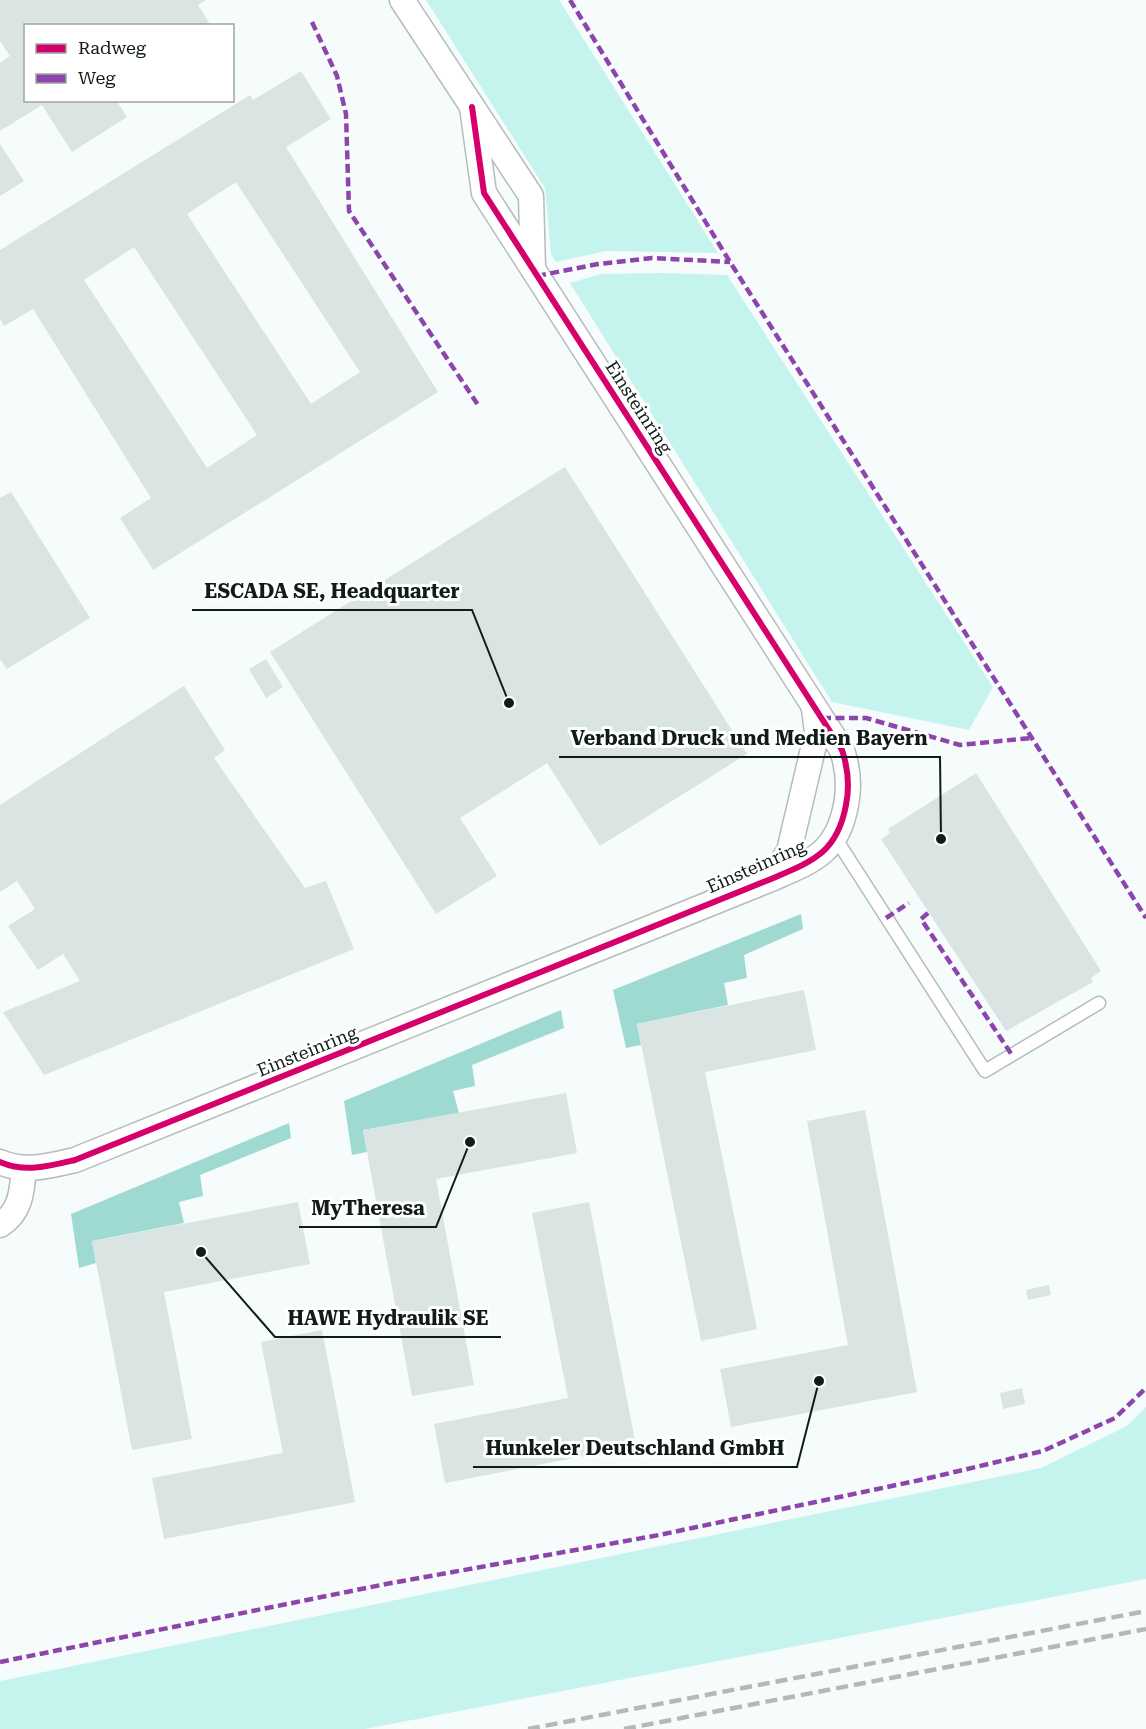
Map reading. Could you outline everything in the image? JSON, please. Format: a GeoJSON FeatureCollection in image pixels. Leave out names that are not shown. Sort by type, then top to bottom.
{"type":"FeatureCollection","features":[{"type":"Feature","properties":{"kind":"street","name":"Einsteinring"},"geometry":{"type":"LineString","coordinates":[[402,0],[531,196],[533,269]]}},
{"type":"Feature","properties":{"kind":"street","name":"Einsteinring"},"geometry":{"type":"LineString","coordinates":[[0,1162],[24,1168],[47,1167],[75,1160],[771,879],[801,866],[836,839],[843,823],[848,798],[849,770],[832,731],[814,708],[484,193],[472,107]]}},
{"type":"Feature","properties":{"kind":"street","name":"Einsteinring"},"geometry":{"type":"LineString","coordinates":[[771,879],[789,851],[817,732],[814,708]]}},
{"type":"Feature","properties":{"kind":"street"},"geometry":{"type":"LineString","coordinates":[[0,1225],[14,1212],[20,1202],[24,1168]]}},
{"type":"Feature","properties":{"kind":"lane"},"geometry":{"type":"LineString","coordinates":[[836,839],[985,1071],[1099,1003]]}},
{"type":"Feature","properties":{"kind":"shaded area"},"geometry":{"type":"Polygon","coordinates":[[[426,0],[559,0],[718,253],[606,251],[556,262],[551,254],[545,188],[426,0]]]}},
{"type":"Feature","properties":{"kind":"shaded area"},"geometry":{"type":"Polygon","coordinates":[[[601,274],[727,275],[993,687],[969,730],[832,702],[570,283],[601,274]]]}},
{"type":"Feature","properties":{"kind":"shaded area"},"geometry":{"type":"Polygon","coordinates":[[[801,914],[803,929],[744,955],[747,978],[724,983],[728,1005],[637,1024],[641,1045],[626,1048],[613,990],[801,914]]]}},
{"type":"Feature","properties":{"kind":"shaded area"},"geometry":{"type":"Polygon","coordinates":[[[561,1010],[564,1028],[472,1065],[475,1086],[453,1091],[459,1113],[363,1130],[367,1152],[352,1155],[344,1101],[561,1010]]]}},
{"type":"Feature","properties":{"kind":"shaded area"},"geometry":{"type":"Polygon","coordinates":[[[289,1123],[291,1138],[200,1175],[203,1196],[179,1202],[184,1223],[92,1241],[96,1263],[79,1268],[71,1214],[289,1123]]]}},
{"type":"Feature","properties":{"kind":"shaded area"},"geometry":{"type":"Polygon","coordinates":[[[1146,1407],[1146,1579],[365,1729],[0,1729],[0,1681],[1041,1468],[1127,1426],[1146,1407]]]}},
{"type":"Feature","properties":{"kind":"building"},"geometry":{"type":"Polygon","coordinates":[[[0,0],[206,0],[198,5],[210,24],[24,24],[24,102],[117,102],[127,117],[72,152],[42,105],[0,131],[0,63],[10,56],[0,41],[0,0]]]}},
{"type":"Feature","properties":{"kind":"building"},"geometry":{"type":"Polygon","coordinates":[[[301,71],[331,119],[286,147],[438,392],[153,570],[120,518],[151,498],[33,309],[4,326],[0,319],[0,250],[250,95],[253,100],[301,71]],[[236,182],[187,214],[311,404],[360,372],[236,182]],[[134,247],[84,280],[207,468],[257,435],[134,247]]]}},
{"type":"Feature","properties":{"kind":"building"},"geometry":{"type":"Polygon","coordinates":[[[0,144],[24,181],[0,196],[0,144]]]}},
{"type":"Feature","properties":{"kind":"building"},"geometry":{"type":"Polygon","coordinates":[[[565,467],[747,754],[600,846],[547,763],[460,818],[497,876],[436,914],[270,652],[565,467]]]}},
{"type":"Feature","properties":{"kind":"building"},"geometry":{"type":"Polygon","coordinates":[[[11,492],[90,618],[7,669],[0,659],[0,498],[11,492]]]}},
{"type":"Feature","properties":{"kind":"building"},"geometry":{"type":"Polygon","coordinates":[[[266,659],[283,687],[266,698],[249,669],[266,659]]]}},
{"type":"Feature","properties":{"kind":"building"},"geometry":{"type":"Polygon","coordinates":[[[184,686],[225,750],[214,758],[305,888],[326,881],[354,949],[44,1075],[3,1012],[80,981],[63,954],[38,970],[8,926],[35,909],[17,881],[0,892],[0,805],[184,686]]]}},
{"type":"Feature","properties":{"kind":"building"},"geometry":{"type":"Polygon","coordinates":[[[976,773],[1101,971],[1091,978],[1093,982],[1006,1031],[881,839],[890,833],[888,829],[976,773]]]}},
{"type":"Feature","properties":{"kind":"building"},"geometry":{"type":"Polygon","coordinates":[[[804,990],[816,1050],[705,1072],[757,1329],[701,1341],[637,1024],[804,990]]]}},
{"type":"Feature","properties":{"kind":"building"},"geometry":{"type":"Polygon","coordinates":[[[566,1093],[577,1153],[436,1179],[474,1385],[412,1396],[363,1130],[566,1093]]]}},
{"type":"Feature","properties":{"kind":"building"},"geometry":{"type":"Polygon","coordinates":[[[865,1110],[917,1392],[731,1427],[720,1369],[848,1345],[807,1121],[865,1110]]]}},
{"type":"Feature","properties":{"kind":"building"},"geometry":{"type":"Polygon","coordinates":[[[298,1202],[310,1264],[164,1292],[192,1439],[132,1450],[92,1241],[298,1202]]]}},
{"type":"Feature","properties":{"kind":"building"},"geometry":{"type":"Polygon","coordinates":[[[589,1202],[636,1446],[445,1483],[434,1424],[568,1398],[532,1213],[589,1202]]]}},
{"type":"Feature","properties":{"kind":"building"},"geometry":{"type":"Polygon","coordinates":[[[1049,1285],[1051,1295],[1028,1300],[1026,1290],[1049,1285]]]}},
{"type":"Feature","properties":{"kind":"building"},"geometry":{"type":"Polygon","coordinates":[[[322,1330],[355,1502],[164,1539],[152,1478],[283,1453],[261,1342],[322,1330]]]}},
{"type":"Feature","properties":{"kind":"building"},"geometry":{"type":"Polygon","coordinates":[[[1022,1388],[1025,1404],[1003,1409],[1000,1393],[1022,1388]]]}},
{"type":"Feature","properties":{"kind":"railway"},"geometry":{"type":"LineString","coordinates":[[528,1729],[1146,1611]]}},
{"type":"Feature","properties":{"kind":"railway"},"geometry":{"type":"LineString","coordinates":[[624,1729],[1146,1629]]}},
{"type":"Feature","properties":{"kind":"marked path"},"geometry":{"type":"LineString","coordinates":[[570,0],[730,262],[1146,918]]}},
{"type":"Feature","properties":{"kind":"marked path"},"geometry":{"type":"LineString","coordinates":[[312,22],[337,76],[346,114],[349,211],[478,405]]}},
{"type":"Feature","properties":{"kind":"marked path"},"geometry":{"type":"LineString","coordinates":[[537,276],[598,264],[652,258],[730,262]]}},
{"type":"Feature","properties":{"kind":"marked path"},"geometry":{"type":"LineString","coordinates":[[822,718],[866,718],[960,745],[1031,738]]}},
{"type":"Feature","properties":{"kind":"marked path"},"geometry":{"type":"LineString","coordinates":[[886,918],[909,903]]}},
{"type":"Feature","properties":{"kind":"marked path"},"geometry":{"type":"LineString","coordinates":[[928,913],[921,919],[1012,1055]]}},
{"type":"Feature","properties":{"kind":"marked path"},"geometry":{"type":"LineString","coordinates":[[0,1662],[386,1584],[659,1535],[925,1479],[1043,1451],[1115,1418],[1146,1388]]}},
{"type":"Feature","properties":{"kind":"cycle path"},"geometry":{"type":"LineString","coordinates":[[0,1162],[28,1168],[75,1160],[786,873],[821,853],[829,845],[842,821],[848,790],[847,770],[842,750],[484,193],[472,107]]}},
{"type":"Feature","properties":{"kind":"place","name":"ESCADA SE, Headquarter"},"geometry":{"type":"Point","coordinates":[509,703]}},
{"type":"Feature","properties":{"kind":"place","name":"Verband Druck und Medien Bayern"},"geometry":{"type":"Point","coordinates":[941,839]}},
{"type":"Feature","properties":{"kind":"place","name":"MyTheresa"},"geometry":{"type":"Point","coordinates":[470,1142]}},
{"type":"Feature","properties":{"kind":"place","name":"HAWE Hydraulik SE"},"geometry":{"type":"Point","coordinates":[201,1252]}},
{"type":"Feature","properties":{"kind":"place","name":"Hunkeler Deutschland GmbH"},"geometry":{"type":"Point","coordinates":[819,1381]}}]}
